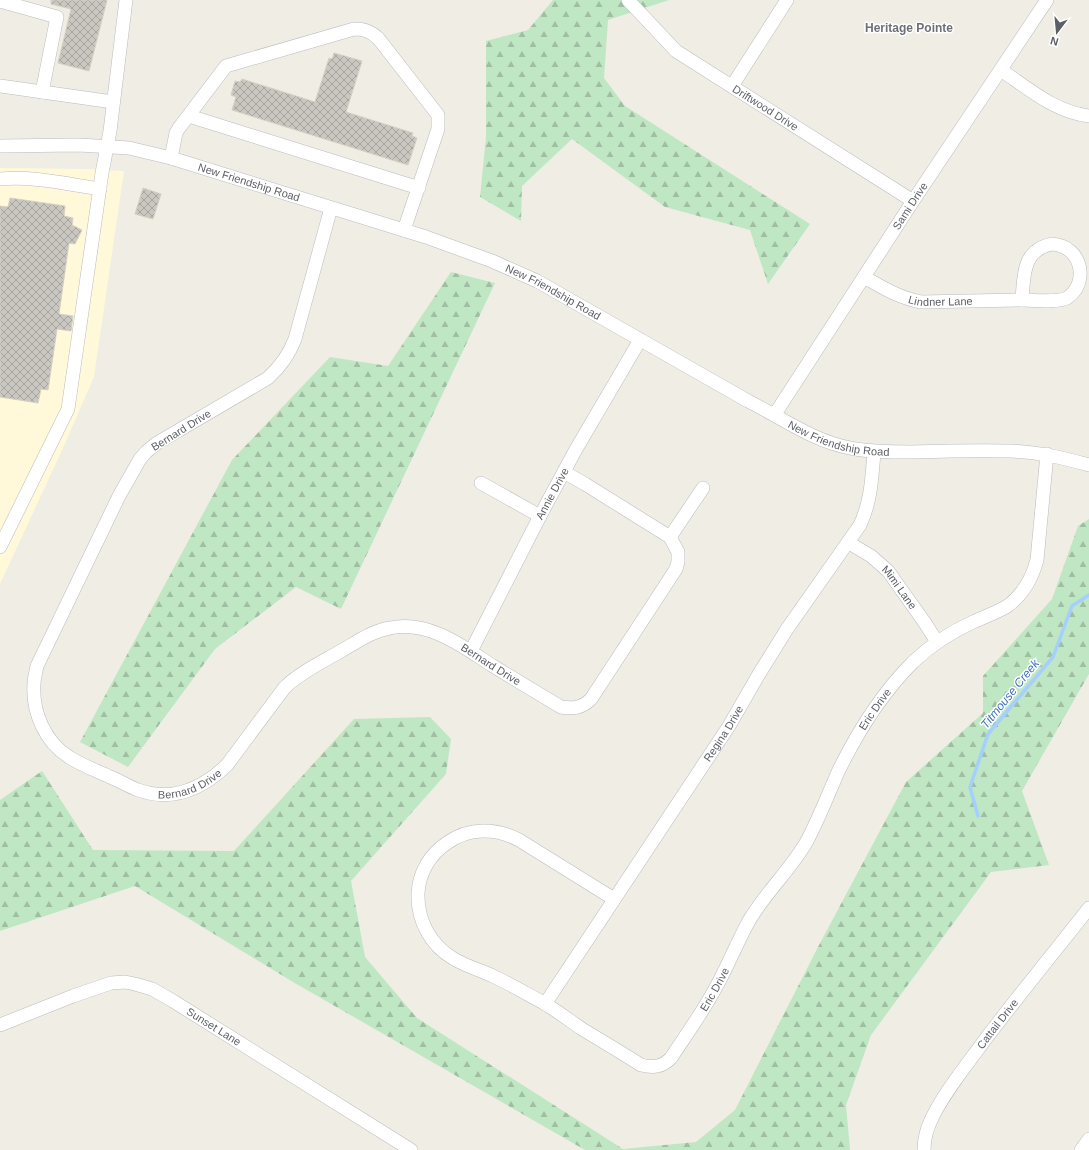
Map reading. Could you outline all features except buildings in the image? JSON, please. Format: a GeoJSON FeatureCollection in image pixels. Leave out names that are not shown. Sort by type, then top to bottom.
{"type":"FeatureCollection","features":[{"type":"Feature","properties":{"kind":"street"},"geometry":{"type":"LineString","coordinates":[[0,547],[68,409],[107,147],[126,0]]}},
{"type":"Feature","properties":{"kind":"street","name":"Driftwood Drive"},"geometry":{"type":"LineString","coordinates":[[628,0],[676,51],[913,201]]}},
{"type":"Feature","properties":{"kind":"street"},"geometry":{"type":"LineString","coordinates":[[732,86],[787,0]]}},
{"type":"Feature","properties":{"kind":"street","name":"Sami Drive"},"geometry":{"type":"LineString","coordinates":[[775,414],[913,201],[1047,0]]}},
{"type":"Feature","properties":{"kind":"street"},"geometry":{"type":"LineString","coordinates":[[0,1],[57,17],[42,92]]}},
{"type":"Feature","properties":{"kind":"street"},"geometry":{"type":"LineString","coordinates":[[171,158],[176,133],[226,66],[354,29],[362,29],[372,32],[438,115],[438,128],[404,230]]}},
{"type":"Feature","properties":{"kind":"street"},"geometry":{"type":"LineString","coordinates":[[1001,70],[1057,107],[1072,113],[1089,116]]}},
{"type":"Feature","properties":{"kind":"street"},"geometry":{"type":"LineString","coordinates":[[0,86],[113,102]]}},
{"type":"Feature","properties":{"kind":"street"},"geometry":{"type":"LineString","coordinates":[[189,116],[419,188]]}},
{"type":"Feature","properties":{"kind":"street","name":"New Friendship Road"},"geometry":{"type":"LineString","coordinates":[[0,146],[79,145],[129,148],[171,158],[464,250],[536,281],[748,401],[775,414],[799,430],[820,439],[849,448],[874,452],[1012,451],[1047,454],[1089,465]]}},
{"type":"Feature","properties":{"kind":"street"},"geometry":{"type":"LineString","coordinates":[[0,179],[13,178],[44,180],[100,189]]}},
{"type":"Feature","properties":{"kind":"street","name":"Bernard Drive"},"geometry":{"type":"LineString","coordinates":[[331,208],[291,348],[282,363],[268,378],[158,443],[146,452],[140,459],[119,496],[39,660],[34,683],[35,708],[48,736],[57,748],[69,757],[90,768],[138,790],[164,794],[182,792],[202,785],[227,765],[290,682],[371,634],[391,627],[406,626],[422,628],[440,634],[471,651],[561,707],[569,709],[580,707],[591,699],[676,570],[678,552],[670,537]]}},
{"type":"Feature","properties":{"kind":"street","name":"Lindner Lane"},"geometry":{"type":"LineString","coordinates":[[864,277],[894,294],[921,302],[1058,300],[1067,298],[1074,293],[1079,286],[1082,278],[1081,265],[1076,254],[1068,248],[1058,244],[1046,245],[1032,254],[1027,262],[1022,300]]}},
{"type":"Feature","properties":{"kind":"street","name":"Annie Drive"},"geometry":{"type":"LineString","coordinates":[[471,651],[575,451],[640,340]]}},
{"type":"Feature","properties":{"kind":"street","name":"Regina Drive"},"geometry":{"type":"LineString","coordinates":[[545,1004],[729,726],[759,674],[788,629],[849,543],[860,525],[868,504],[874,452]]}},
{"type":"Feature","properties":{"kind":"street","name":"Eric Drive"},"geometry":{"type":"LineString","coordinates":[[614,899],[519,840],[503,833],[489,831],[476,831],[463,834],[441,847],[426,865],[421,875],[418,889],[420,915],[425,929],[443,952],[454,959],[493,976],[545,1004],[642,1065],[658,1067],[666,1063],[671,1058],[706,1006],[751,918],[791,866],[806,842],[839,770],[865,724],[881,700],[901,675],[937,642],[958,630],[1006,607],[1023,591],[1028,584],[1037,560],[1047,454]]}},
{"type":"Feature","properties":{"kind":"street"},"geometry":{"type":"LineString","coordinates":[[564,472],[670,537],[703,488]]}},
{"type":"Feature","properties":{"kind":"street"},"geometry":{"type":"LineString","coordinates":[[481,483],[540,516]]}},
{"type":"Feature","properties":{"kind":"street","name":"Mimi Lane"},"geometry":{"type":"LineString","coordinates":[[849,543],[871,556],[888,571],[937,642]]}},
{"type":"Feature","properties":{"kind":"street","name":"Cattail Drive"},"geometry":{"type":"LineString","coordinates":[[924,1150],[926,1132],[929,1124],[948,1092],[1023,991],[1089,908]]}},
{"type":"Feature","properties":{"kind":"street","name":"Sunset Lane"},"geometry":{"type":"LineString","coordinates":[[0,1024],[103,985],[125,982],[143,986],[173,1001],[406,1150]]}},
{"type":"Feature","properties":{"kind":"street"},"geometry":{"type":"LineString","coordinates":[[1081,1150],[1089,1139]]}},
{"type":"Feature","properties":{"kind":"shaded area"},"geometry":{"type":"Polygon","coordinates":[[[0,168],[91,169],[124,171],[94,377],[64,446],[0,584],[0,168]]]}},
{"type":"Feature","properties":{"kind":"green space"},"geometry":{"type":"Polygon","coordinates":[[[553,0],[669,0],[608,20],[604,78],[625,106],[810,224],[768,284],[750,230],[665,207],[572,139],[522,186],[521,221],[480,197],[486,137],[486,41],[528,30],[553,0]]]}},
{"type":"Feature","properties":{"kind":"green space"},"geometry":{"type":"Polygon","coordinates":[[[451,272],[495,283],[341,609],[296,587],[215,649],[128,767],[80,742],[232,460],[330,357],[388,366],[451,272]]]}},
{"type":"Feature","properties":{"kind":"green space"},"geometry":{"type":"Polygon","coordinates":[[[1089,519],[1089,674],[1022,791],[1049,865],[991,872],[871,1035],[846,1105],[850,1150],[585,1150],[293,982],[135,886],[0,931],[0,800],[42,771],[93,850],[234,851],[354,719],[430,717],[451,739],[446,774],[351,881],[365,957],[417,1018],[623,1149],[696,1142],[735,1110],[818,947],[906,782],[983,713],[983,676],[1052,599],[1078,526],[1089,519]]]}},
{"type":"Feature","properties":{"kind":"waterway","name":"Titmouse Creek"},"geometry":{"type":"LineString","coordinates":[[978,816],[970,787],[988,734],[1053,657],[1072,606],[1089,595]]}},
{"type":"Feature","properties":{"kind":"district","name":"Heritage Pointe"},"geometry":{"type":"Point","coordinates":[909,28]}}]}
